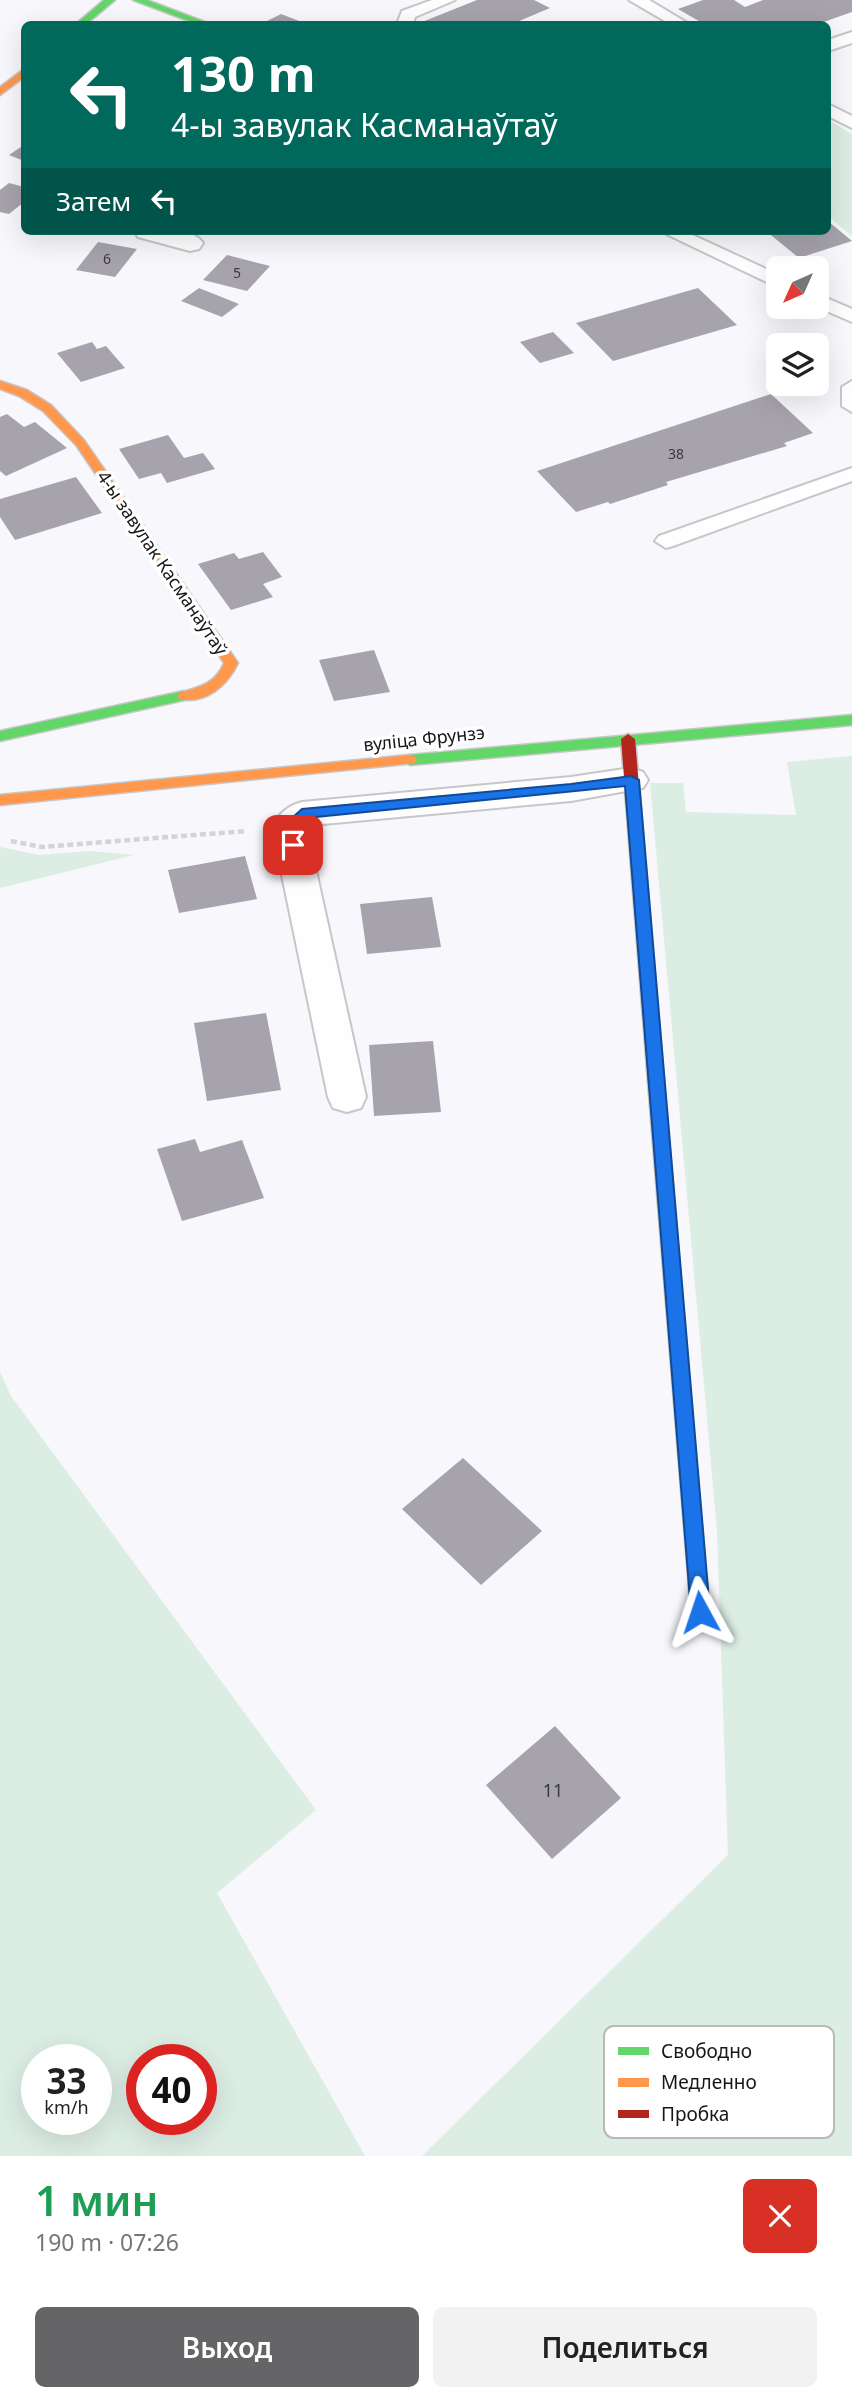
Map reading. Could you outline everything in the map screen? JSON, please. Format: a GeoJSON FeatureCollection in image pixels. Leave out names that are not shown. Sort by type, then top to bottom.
{"type":"FeatureCollection","features":[{"type":"Feature","properties":{"kind":"street"},"geometry":{"type":"LineString","coordinates":[[85,21],[110,0]]}},
{"type":"Feature","properties":{"kind":"street"},"geometry":{"type":"LineString","coordinates":[[138,0],[197,21]]}},
{"type":"Feature","properties":{"kind":"street"},"geometry":{"type":"LineString","coordinates":[[0,92],[21,74]]}},
{"type":"Feature","properties":{"kind":"street"},"geometry":{"type":"LineString","coordinates":[[161,235],[190,243]]}},
{"type":"Feature","properties":{"kind":"street","name":"4-ы завулак Касманаўтаў"},"geometry":{"type":"LineString","coordinates":[[0,385],[23,393],[47,408],[80,443],[231,663],[226,677],[211,690],[0,736]]}},
{"type":"Feature","properties":{"kind":"street","name":"вуліца Фрунзэ"},"geometry":{"type":"LineString","coordinates":[[0,800],[852,720]]}},
{"type":"Feature","properties":{"kind":"street"},"geometry":{"type":"LineString","coordinates":[[628,739],[700,1612]]}},
{"type":"Feature","properties":{"kind":"street"},"geometry":{"type":"LineString","coordinates":[[347,1097],[289,827],[302,814],[571,789],[631,780]]}},
{"type":"Feature","properties":{"kind":"lane"},"geometry":{"type":"LineString","coordinates":[[406,21],[408,14],[447,0]]}},
{"type":"Feature","properties":{"kind":"lane"},"geometry":{"type":"LineString","coordinates":[[637,0],[676,21]]}},
{"type":"Feature","properties":{"kind":"lane"},"geometry":{"type":"LineString","coordinates":[[831,45],[852,37]]}},
{"type":"Feature","properties":{"kind":"lane"},"geometry":{"type":"LineString","coordinates":[[678,235],[766,276]]}},
{"type":"Feature","properties":{"kind":"lane"},"geometry":{"type":"LineString","coordinates":[[830,306],[852,316]]}},
{"type":"Feature","properties":{"kind":"lane"},"geometry":{"type":"LineString","coordinates":[[852,387],[852,406]]}},
{"type":"Feature","properties":{"kind":"lane"},"geometry":{"type":"LineString","coordinates":[[666,541],[852,474]]}},
{"type":"Feature","properties":{"kind":"path"},"geometry":{"type":"LineString","coordinates":[[0,839],[42,847],[289,827]]}},
{"type":"Feature","properties":{"kind":"shaded area"},"geometry":{"type":"Polygon","coordinates":[[[831,122],[852,134],[852,236],[831,218],[831,122]]]}},
{"type":"Feature","properties":{"kind":"shaded area"},"geometry":{"type":"Polygon","coordinates":[[[852,756],[852,2156],[422,2156],[728,1855],[717,1530],[650,783],[683,783],[686,812],[796,815],[787,762],[852,756]]]}},
{"type":"Feature","properties":{"kind":"shaded area"},"geometry":{"type":"Polygon","coordinates":[[[0,847],[39,855],[90,851],[134,855],[0,888],[0,847]]]}},
{"type":"Feature","properties":{"kind":"shaded area"},"geometry":{"type":"Polygon","coordinates":[[[0,1372],[11,1396],[316,1810],[217,1893],[365,2156],[0,2156],[0,1372]]]}},
{"type":"Feature","properties":{"kind":"building"},"geometry":{"type":"Polygon","coordinates":[[[477,0],[534,0],[550,8],[519,21],[424,21],[477,0]]]}},
{"type":"Feature","properties":{"kind":"building"},"geometry":{"type":"Polygon","coordinates":[[[703,0],[734,0],[745,7],[763,0],[852,0],[852,12],[826,21],[699,21],[678,9],[703,0]]]}},
{"type":"Feature","properties":{"kind":"building"},"geometry":{"type":"Polygon","coordinates":[[[281,14],[299,21],[267,21],[281,14]]]}},
{"type":"Feature","properties":{"kind":"building"},"geometry":{"type":"Polygon","coordinates":[[[21,147],[21,160],[9,155],[21,147]]]}},
{"type":"Feature","properties":{"kind":"building"},"geometry":{"type":"Polygon","coordinates":[[[9,183],[21,186],[21,204],[9,214],[0,212],[0,190],[9,183]]]}},
{"type":"Feature","properties":{"kind":"building"},"geometry":{"type":"Polygon","coordinates":[[[831,224],[852,241],[805,256],[797,256],[771,235],[831,235],[831,224]]]}},
{"type":"Feature","properties":{"kind":"building"},"geometry":{"type":"Polygon","coordinates":[[[98,242],[137,249],[115,277],[76,270],[98,242]]]}},
{"type":"Feature","properties":{"kind":"building"},"geometry":{"type":"Polygon","coordinates":[[[227,255],[270,266],[247,291],[203,280],[227,255]]]}},
{"type":"Feature","properties":{"kind":"building"},"geometry":{"type":"Polygon","coordinates":[[[199,288],[239,304],[222,317],[181,301],[199,288]]]}},
{"type":"Feature","properties":{"kind":"building"},"geometry":{"type":"Polygon","coordinates":[[[698,288],[737,325],[613,361],[576,323],[698,288]]]}},
{"type":"Feature","properties":{"kind":"building"},"geometry":{"type":"Polygon","coordinates":[[[553,332],[574,353],[540,363],[520,342],[553,332]]]}},
{"type":"Feature","properties":{"kind":"building"},"geometry":{"type":"Polygon","coordinates":[[[92,342],[97,349],[106,346],[125,368],[81,382],[57,353],[92,342]]]}},
{"type":"Feature","properties":{"kind":"building"},"geometry":{"type":"Polygon","coordinates":[[[766,396],[773,396],[813,433],[784,443],[787,446],[666,482],[668,485],[610,504],[608,502],[576,512],[537,471],[766,396]]]}},
{"type":"Feature","properties":{"kind":"building"},"geometry":{"type":"Polygon","coordinates":[[[7,414],[24,427],[35,422],[67,448],[6,476],[0,471],[0,417],[7,414]]]}},
{"type":"Feature","properties":{"kind":"building"},"geometry":{"type":"Polygon","coordinates":[[[168,435],[184,458],[203,453],[215,469],[167,483],[161,473],[139,479],[119,449],[168,435]]]}},
{"type":"Feature","properties":{"kind":"building"},"geometry":{"type":"Polygon","coordinates":[[[76,477],[102,513],[15,540],[0,517],[0,499],[76,477]]]}},
{"type":"Feature","properties":{"kind":"building"},"geometry":{"type":"Polygon","coordinates":[[[263,552],[282,577],[263,584],[273,597],[231,610],[198,564],[234,553],[239,559],[263,552]]]}},
{"type":"Feature","properties":{"kind":"building"},"geometry":{"type":"Polygon","coordinates":[[[374,650],[390,692],[334,701],[319,660],[374,650]]]}},
{"type":"Feature","properties":{"kind":"building"},"geometry":{"type":"Polygon","coordinates":[[[245,856],[257,899],[179,913],[168,870],[245,856]]]}},
{"type":"Feature","properties":{"kind":"building"},"geometry":{"type":"Polygon","coordinates":[[[432,897],[441,947],[367,954],[360,904],[432,897]]]}},
{"type":"Feature","properties":{"kind":"building"},"geometry":{"type":"Polygon","coordinates":[[[266,1013],[281,1090],[207,1101],[194,1023],[266,1013]]]}},
{"type":"Feature","properties":{"kind":"building"},"geometry":{"type":"Polygon","coordinates":[[[433,1041],[441,1112],[374,1116],[369,1045],[433,1041]]]}},
{"type":"Feature","properties":{"kind":"building"},"geometry":{"type":"Polygon","coordinates":[[[195,1139],[200,1152],[242,1140],[264,1198],[182,1221],[157,1149],[195,1139]]]}},
{"type":"Feature","properties":{"kind":"building"},"geometry":{"type":"Polygon","coordinates":[[[463,1458],[542,1531],[481,1585],[402,1509],[463,1458]]]}},
{"type":"Feature","properties":{"kind":"building"},"geometry":{"type":"Polygon","coordinates":[[[555,1726],[621,1798],[552,1859],[486,1785],[555,1726]]]}},
{"type":"Feature","properties":{"kind":"traffic: fast"},"geometry":{"type":"LineString","coordinates":[[85,21],[110,0]]}},
{"type":"Feature","properties":{"kind":"traffic: fast"},"geometry":{"type":"LineString","coordinates":[[138,0],[197,21]]}},
{"type":"Feature","properties":{"kind":"traffic: fast"},"geometry":{"type":"LineString","coordinates":[[0,736],[184,696]]}},
{"type":"Feature","properties":{"kind":"traffic: fast"},"geometry":{"type":"LineString","coordinates":[[410,760],[852,720]]}},
{"type":"Feature","properties":{"kind":"traffic: slow"},"geometry":{"type":"LineString","coordinates":[[0,92],[21,74]]}},
{"type":"Feature","properties":{"kind":"traffic: slow"},"geometry":{"type":"LineString","coordinates":[[0,385],[23,393],[47,408],[80,443],[231,663],[219,683],[184,696]]}},
{"type":"Feature","properties":{"kind":"traffic: slow"},"geometry":{"type":"LineString","coordinates":[[0,800],[410,760]]}},
{"type":"Feature","properties":{"kind":"traffic: slow"},"geometry":{"type":"LineString","coordinates":[[656,1081],[700,1612]]}},
{"type":"Feature","properties":{"kind":"traffic: jam"},"geometry":{"type":"LineString","coordinates":[[628,739],[656,1081]]}},
{"type":"Feature","properties":{"kind":"route"},"geometry":{"type":"LineString","coordinates":[[293,845],[289,827],[302,814],[571,789],[631,780],[700,1612]]}}]}
